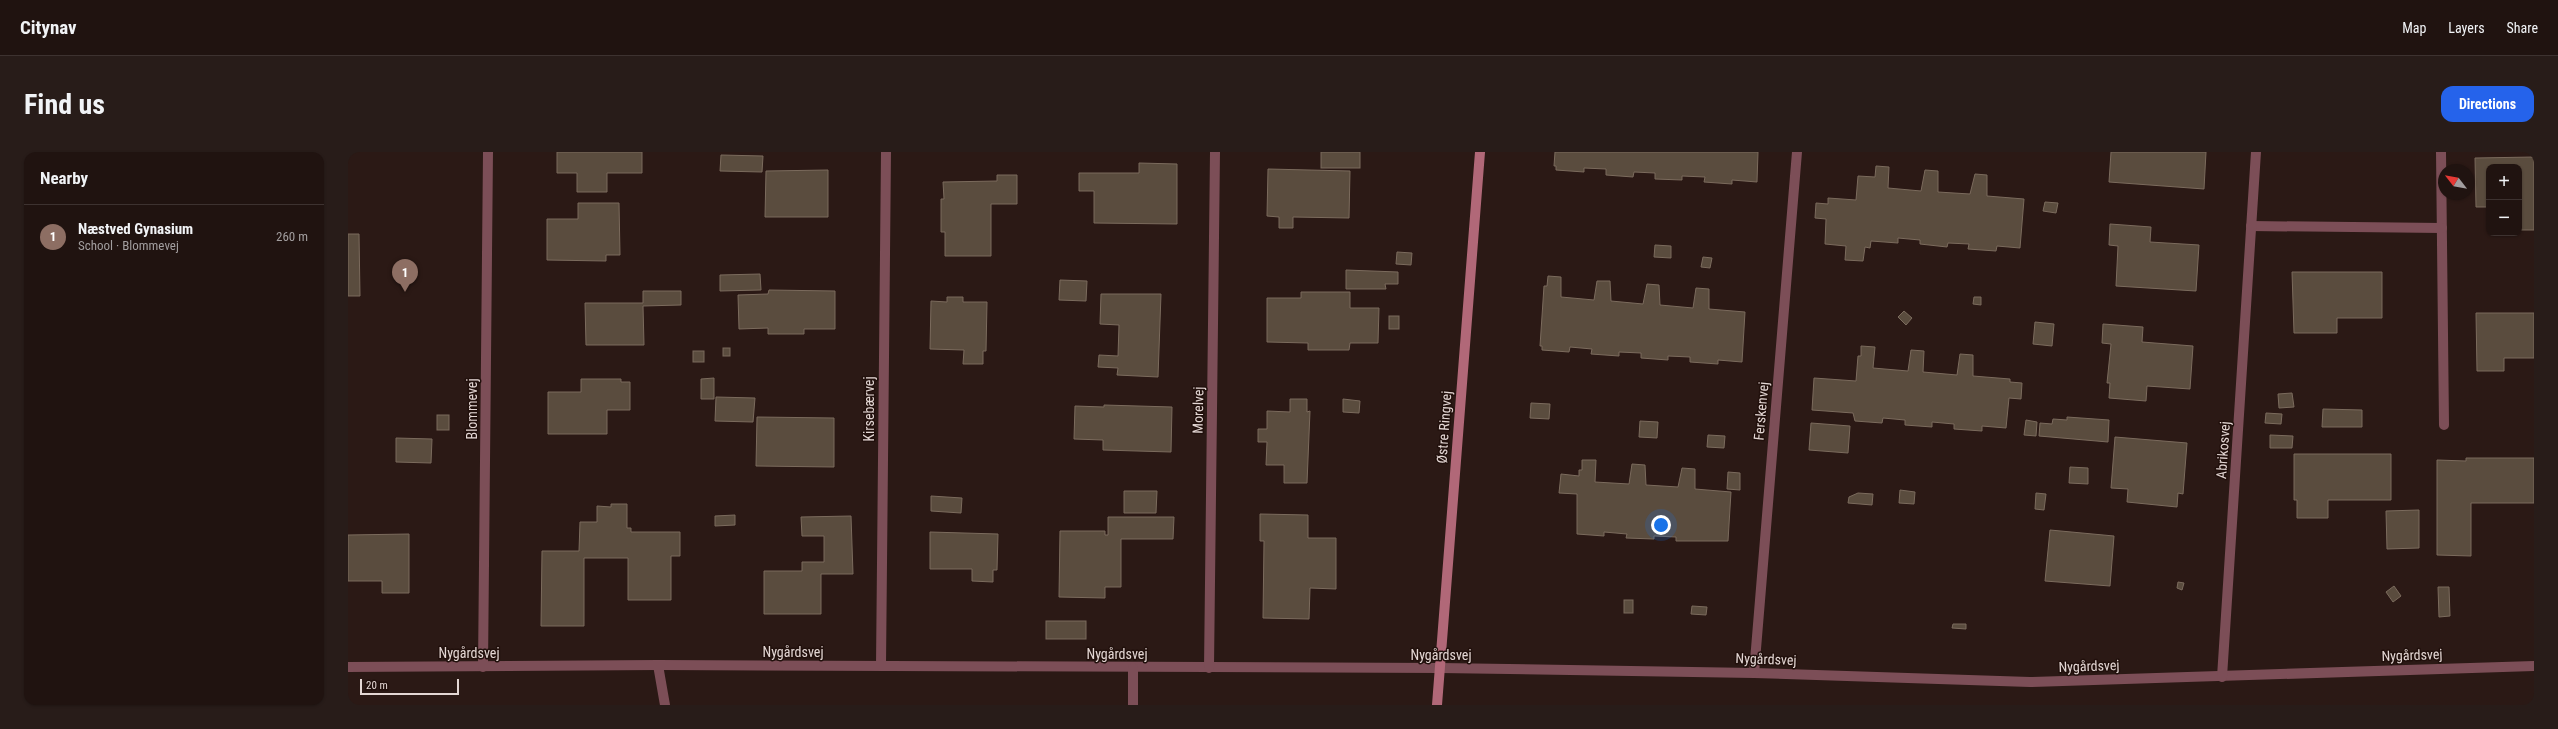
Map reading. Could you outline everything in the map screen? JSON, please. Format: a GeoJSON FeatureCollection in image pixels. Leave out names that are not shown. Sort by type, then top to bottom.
{"type":"FeatureCollection","features":[{"type":"Feature","properties":{"kind":"street","name":"Blommevej"},"geometry":{"type":"LineString","coordinates":[[484,667],[488,152]]}},
{"type":"Feature","properties":{"kind":"street","name":"Kirsebærvej"},"geometry":{"type":"LineString","coordinates":[[881,666],[886,152]]}},
{"type":"Feature","properties":{"kind":"street","name":"Morelvej"},"geometry":{"type":"LineString","coordinates":[[1208,668],[1215,152]]}},
{"type":"Feature","properties":{"kind":"street","name":"Østre Ringvej"},"geometry":{"type":"LineString","coordinates":[[1437,705],[1480,152]]}},
{"type":"Feature","properties":{"kind":"street","name":"Ferskenvej"},"geometry":{"type":"LineString","coordinates":[[1754,673],[1797,152]]}},
{"type":"Feature","properties":{"kind":"street","name":"Abrikosvej"},"geometry":{"type":"LineString","coordinates":[[2222,677],[2256,152]]}},
{"type":"Feature","properties":{"kind":"street"},"geometry":{"type":"LineString","coordinates":[[2441,152],[2444,426]]}},
{"type":"Feature","properties":{"kind":"street"},"geometry":{"type":"LineString","coordinates":[[2251,226],[2442,228]]}},
{"type":"Feature","properties":{"kind":"street","name":"Nygårdsvej"},"geometry":{"type":"LineString","coordinates":[[348,667],[658,665],[1440,668],[1754,673],[2030,682],[2534,666]]}},
{"type":"Feature","properties":{"kind":"street"},"geometry":{"type":"LineString","coordinates":[[658,665],[665,705]]}},
{"type":"Feature","properties":{"kind":"street"},"geometry":{"type":"LineString","coordinates":[[1133,668],[1133,705]]}},
{"type":"Feature","properties":{"kind":"building"},"geometry":{"type":"Polygon","coordinates":[[[557,152],[642,152],[642,173],[607,173],[607,192],[577,192],[577,173],[557,173],[557,152]]]}},
{"type":"Feature","properties":{"kind":"building"},"geometry":{"type":"Polygon","coordinates":[[[1321,152],[1360,152],[1360,168],[1321,168],[1321,152]]]}},
{"type":"Feature","properties":{"kind":"building"},"geometry":{"type":"Polygon","coordinates":[[[1555,152],[1758,152],[1757,182],[1732,180],[1732,184],[1704,182],[1705,177],[1682,176],[1682,180],[1655,179],[1655,173],[1634,172],[1633,177],[1606,175],[1606,169],[1584,168],[1584,172],[1556,170],[1556,166],[1554,166],[1555,152]]]}},
{"type":"Feature","properties":{"kind":"building"},"geometry":{"type":"Polygon","coordinates":[[[2111,152],[2206,152],[2204,189],[2109,182],[2111,152]]]}},
{"type":"Feature","properties":{"kind":"building"},"geometry":{"type":"Polygon","coordinates":[[[721,155],[763,156],[762,172],[720,171],[721,155]]]}},
{"type":"Feature","properties":{"kind":"building"},"geometry":{"type":"Polygon","coordinates":[[[2534,157],[2534,230],[2522,230],[2522,164],[2486,164],[2486,207],[2476,207],[2475,158],[2534,157]]]}},
{"type":"Feature","properties":{"kind":"building"},"geometry":{"type":"Polygon","coordinates":[[[1139,163],[1177,164],[1177,224],[1094,223],[1094,191],[1079,191],[1079,173],[1139,173],[1139,163]]]}},
{"type":"Feature","properties":{"kind":"building"},"geometry":{"type":"Polygon","coordinates":[[[1876,166],[1889,167],[1888,188],[1921,191],[1925,170],[1938,171],[1938,192],[1970,194],[1975,174],[1987,175],[1987,196],[2024,199],[2020,248],[1997,246],[1996,251],[1968,249],[1969,244],[1948,243],[1947,247],[1920,244],[1920,240],[1898,238],[1898,243],[1871,241],[1870,248],[1865,247],[1863,261],[1845,260],[1846,246],[1825,244],[1826,219],[1815,218],[1816,203],[1828,204],[1828,198],[1856,200],[1858,176],[1875,177],[1876,166]]]}},
{"type":"Feature","properties":{"kind":"building"},"geometry":{"type":"Polygon","coordinates":[[[1268,169],[1350,171],[1349,218],[1293,217],[1293,228],[1279,228],[1279,217],[1267,216],[1268,169]]]}},
{"type":"Feature","properties":{"kind":"building"},"geometry":{"type":"Polygon","coordinates":[[[828,170],[828,217],[765,217],[766,171],[828,170]]]}},
{"type":"Feature","properties":{"kind":"building"},"geometry":{"type":"Polygon","coordinates":[[[997,175],[1017,175],[1017,204],[991,204],[991,256],[945,256],[945,232],[941,232],[941,199],[944,199],[943,182],[997,181],[997,175]]]}},
{"type":"Feature","properties":{"kind":"building"},"geometry":{"type":"Polygon","coordinates":[[[2045,202],[2058,203],[2056,213],[2043,211],[2045,202]]]}},
{"type":"Feature","properties":{"kind":"building"},"geometry":{"type":"Polygon","coordinates":[[[578,203],[619,203],[620,255],[606,255],[606,261],[547,260],[547,219],[578,219],[578,203]]]}},
{"type":"Feature","properties":{"kind":"building"},"geometry":{"type":"Polygon","coordinates":[[[2110,224],[2151,227],[2150,242],[2199,245],[2196,291],[2116,286],[2118,246],[2109,245],[2110,224]]]}},
{"type":"Feature","properties":{"kind":"building"},"geometry":{"type":"Polygon","coordinates":[[[348,234],[359,234],[360,296],[348,296],[348,234]]]}},
{"type":"Feature","properties":{"kind":"building"},"geometry":{"type":"Polygon","coordinates":[[[1655,245],[1671,246],[1671,258],[1654,257],[1655,245]]]}},
{"type":"Feature","properties":{"kind":"building"},"geometry":{"type":"Polygon","coordinates":[[[1397,252],[1412,253],[1411,265],[1396,264],[1397,252]]]}},
{"type":"Feature","properties":{"kind":"building"},"geometry":{"type":"Polygon","coordinates":[[[1703,257],[1712,258],[1710,268],[1701,267],[1703,257]]]}},
{"type":"Feature","properties":{"kind":"building"},"geometry":{"type":"Polygon","coordinates":[[[1346,270],[1398,272],[1398,284],[1385,284],[1386,289],[1346,289],[1346,270]]]}},
{"type":"Feature","properties":{"kind":"building"},"geometry":{"type":"Polygon","coordinates":[[[2292,272],[2382,272],[2382,318],[2337,318],[2337,333],[2294,333],[2292,272]]]}},
{"type":"Feature","properties":{"kind":"building"},"geometry":{"type":"Polygon","coordinates":[[[760,274],[761,290],[720,291],[720,275],[760,274]]]}},
{"type":"Feature","properties":{"kind":"building"},"geometry":{"type":"Polygon","coordinates":[[[1548,276],[1561,277],[1561,297],[1594,300],[1597,281],[1610,281],[1611,301],[1643,304],[1647,284],[1659,285],[1660,305],[1693,308],[1696,288],[1709,289],[1709,309],[1745,312],[1742,362],[1718,360],[1718,364],[1690,362],[1690,357],[1668,356],[1668,360],[1641,358],[1641,353],[1619,352],[1619,356],[1591,354],[1592,349],[1570,347],[1569,352],[1542,350],[1542,346],[1540,346],[1544,286],[1547,286],[1548,276]]]}},
{"type":"Feature","properties":{"kind":"building"},"geometry":{"type":"Polygon","coordinates":[[[1060,280],[1087,281],[1086,301],[1059,300],[1060,280]]]}},
{"type":"Feature","properties":{"kind":"building"},"geometry":{"type":"Polygon","coordinates":[[[769,290],[835,291],[835,329],[804,329],[804,334],[768,334],[768,328],[739,329],[738,295],[768,294],[769,290]]]}},
{"type":"Feature","properties":{"kind":"building"},"geometry":{"type":"Polygon","coordinates":[[[643,291],[681,291],[681,305],[643,306],[644,345],[586,345],[585,303],[643,303],[643,291]]]}},
{"type":"Feature","properties":{"kind":"building"},"geometry":{"type":"Polygon","coordinates":[[[1301,292],[1350,292],[1350,308],[1379,308],[1378,343],[1350,343],[1349,350],[1308,350],[1308,343],[1267,342],[1267,298],[1301,298],[1301,292]]]}},
{"type":"Feature","properties":{"kind":"building"},"geometry":{"type":"Polygon","coordinates":[[[1101,294],[1161,294],[1158,377],[1117,375],[1118,368],[1098,367],[1099,355],[1118,356],[1119,325],[1100,324],[1101,294]]]}},
{"type":"Feature","properties":{"kind":"building"},"geometry":{"type":"Polygon","coordinates":[[[947,297],[963,297],[963,302],[987,302],[986,351],[983,351],[983,364],[963,364],[964,350],[930,349],[931,301],[947,302],[947,297]]]}},
{"type":"Feature","properties":{"kind":"building"},"geometry":{"type":"Polygon","coordinates":[[[1974,297],[1981,297],[1981,305],[1973,304],[1974,297]]]}},
{"type":"Feature","properties":{"kind":"building"},"geometry":{"type":"Polygon","coordinates":[[[1904,311],[1912,318],[1906,325],[1898,317],[1904,311]]]}},
{"type":"Feature","properties":{"kind":"building"},"geometry":{"type":"Polygon","coordinates":[[[2476,313],[2534,313],[2534,358],[2504,358],[2504,371],[2477,371],[2476,313]]]}},
{"type":"Feature","properties":{"kind":"building"},"geometry":{"type":"Polygon","coordinates":[[[1389,316],[1399,316],[1399,329],[1389,329],[1389,316]]]}},
{"type":"Feature","properties":{"kind":"building"},"geometry":{"type":"Polygon","coordinates":[[[2035,322],[2054,324],[2052,346],[2033,344],[2035,322]]]}},
{"type":"Feature","properties":{"kind":"building"},"geometry":{"type":"Polygon","coordinates":[[[2103,324],[2143,327],[2142,342],[2193,346],[2190,389],[2147,386],[2146,401],[2109,398],[2110,383],[2107,383],[2111,344],[2102,343],[2103,324]]]}},
{"type":"Feature","properties":{"kind":"building"},"geometry":{"type":"Polygon","coordinates":[[[1861,346],[1875,347],[1873,368],[1908,371],[1911,350],[1924,351],[1923,372],[1957,375],[1960,354],[1973,355],[1973,376],[2010,379],[2010,382],[2022,383],[2021,399],[2009,398],[2006,428],[1982,426],[1982,431],[1954,429],[1954,424],[1932,422],[1932,427],[1905,425],[1905,420],[1883,418],[1882,423],[1855,421],[1853,413],[1812,410],[1814,378],[1856,381],[1858,356],[1861,356],[1861,346]]]}},
{"type":"Feature","properties":{"kind":"building"},"geometry":{"type":"Polygon","coordinates":[[[723,348],[730,348],[730,356],[723,356],[723,348]]]}},
{"type":"Feature","properties":{"kind":"building"},"geometry":{"type":"Polygon","coordinates":[[[693,351],[704,351],[704,362],[693,362],[693,351]]]}},
{"type":"Feature","properties":{"kind":"building"},"geometry":{"type":"Polygon","coordinates":[[[714,378],[714,399],[701,399],[701,379],[714,378]]]}},
{"type":"Feature","properties":{"kind":"building"},"geometry":{"type":"Polygon","coordinates":[[[581,379],[621,379],[621,382],[630,382],[630,410],[607,410],[607,434],[548,434],[548,392],[581,392],[581,379]]]}},
{"type":"Feature","properties":{"kind":"building"},"geometry":{"type":"Polygon","coordinates":[[[2292,393],[2294,407],[2279,408],[2278,394],[2292,393]]]}},
{"type":"Feature","properties":{"kind":"building"},"geometry":{"type":"Polygon","coordinates":[[[716,397],[755,398],[753,422],[715,421],[716,397]]]}},
{"type":"Feature","properties":{"kind":"building"},"geometry":{"type":"Polygon","coordinates":[[[1290,399],[1307,399],[1307,412],[1310,411],[1307,483],[1284,483],[1284,465],[1266,465],[1267,442],[1258,442],[1258,429],[1267,429],[1267,411],[1290,412],[1290,399]]]}},
{"type":"Feature","properties":{"kind":"building"},"geometry":{"type":"Polygon","coordinates":[[[1343,399],[1360,401],[1359,413],[1343,412],[1343,399]]]}},
{"type":"Feature","properties":{"kind":"building"},"geometry":{"type":"Polygon","coordinates":[[[1531,403],[1550,404],[1549,419],[1530,418],[1531,403]]]}},
{"type":"Feature","properties":{"kind":"building"},"geometry":{"type":"Polygon","coordinates":[[[1104,405],[1172,407],[1171,452],[1103,450],[1103,440],[1074,439],[1075,406],[1104,407],[1104,405]]]}},
{"type":"Feature","properties":{"kind":"building"},"geometry":{"type":"Polygon","coordinates":[[[2323,409],[2362,410],[2362,427],[2322,427],[2323,409]]]}},
{"type":"Feature","properties":{"kind":"building"},"geometry":{"type":"Polygon","coordinates":[[[2266,413],[2282,414],[2281,424],[2265,423],[2266,413]]]}},
{"type":"Feature","properties":{"kind":"building"},"geometry":{"type":"Polygon","coordinates":[[[437,415],[449,415],[449,430],[437,430],[437,415]]]}},
{"type":"Feature","properties":{"kind":"building"},"geometry":{"type":"Polygon","coordinates":[[[757,417],[834,418],[834,467],[756,466],[757,417]]]}},
{"type":"Feature","properties":{"kind":"building"},"geometry":{"type":"Polygon","coordinates":[[[2067,417],[2109,420],[2108,442],[2039,436],[2040,423],[2052,424],[2053,419],[2067,420],[2067,417]]]}},
{"type":"Feature","properties":{"kind":"building"},"geometry":{"type":"Polygon","coordinates":[[[2026,420],[2037,422],[2036,436],[2024,435],[2026,420]]]}},
{"type":"Feature","properties":{"kind":"building"},"geometry":{"type":"Polygon","coordinates":[[[1640,421],[1658,422],[1657,438],[1639,437],[1640,421]]]}},
{"type":"Feature","properties":{"kind":"building"},"geometry":{"type":"Polygon","coordinates":[[[1811,423],[1850,426],[1848,453],[1809,450],[1811,423]]]}},
{"type":"Feature","properties":{"kind":"building"},"geometry":{"type":"Polygon","coordinates":[[[1708,435],[1725,436],[1724,448],[1707,447],[1708,435]]]}},
{"type":"Feature","properties":{"kind":"building"},"geometry":{"type":"Polygon","coordinates":[[[2270,435],[2293,436],[2292,448],[2270,448],[2270,435]]]}},
{"type":"Feature","properties":{"kind":"building"},"geometry":{"type":"Polygon","coordinates":[[[2115,437],[2187,443],[2183,494],[2178,493],[2177,507],[2127,502],[2128,489],[2111,488],[2115,437]]]}},
{"type":"Feature","properties":{"kind":"building"},"geometry":{"type":"Polygon","coordinates":[[[396,438],[432,439],[431,463],[396,462],[396,438]]]}},
{"type":"Feature","properties":{"kind":"building"},"geometry":{"type":"Polygon","coordinates":[[[2294,454],[2391,454],[2391,500],[2328,500],[2328,518],[2297,518],[2297,500],[2294,500],[2294,454]]]}},
{"type":"Feature","properties":{"kind":"building"},"geometry":{"type":"Polygon","coordinates":[[[2466,458],[2534,458],[2534,503],[2471,503],[2471,556],[2437,555],[2437,460],[2466,461],[2466,458]]]}},
{"type":"Feature","properties":{"kind":"building"},"geometry":{"type":"Polygon","coordinates":[[[1582,460],[1596,460],[1595,482],[1629,484],[1632,464],[1645,465],[1646,485],[1678,487],[1682,468],[1695,469],[1695,489],[1731,492],[1728,541],[1676,541],[1676,537],[1654,536],[1654,539],[1626,538],[1627,534],[1604,532],[1604,536],[1577,534],[1577,494],[1559,493],[1561,474],[1579,476],[1579,470],[1582,470],[1582,460]]]}},
{"type":"Feature","properties":{"kind":"building"},"geometry":{"type":"Polygon","coordinates":[[[2070,467],[2088,468],[2088,484],[2069,483],[2070,467]]]}},
{"type":"Feature","properties":{"kind":"building"},"geometry":{"type":"Polygon","coordinates":[[[1728,472],[1740,473],[1740,490],[1727,489],[1728,472]]]}},
{"type":"Feature","properties":{"kind":"building"},"geometry":{"type":"Polygon","coordinates":[[[1900,490],[1915,492],[1914,504],[1899,503],[1900,490]]]}},
{"type":"Feature","properties":{"kind":"building"},"geometry":{"type":"Polygon","coordinates":[[[1124,491],[1157,491],[1156,513],[1124,513],[1124,491]]]}},
{"type":"Feature","properties":{"kind":"building"},"geometry":{"type":"Polygon","coordinates":[[[1858,493],[1873,494],[1872,505],[1848,503],[1849,497],[1858,493]]]}},
{"type":"Feature","properties":{"kind":"building"},"geometry":{"type":"Polygon","coordinates":[[[2036,493],[2046,494],[2044,510],[2035,509],[2036,493]]]}},
{"type":"Feature","properties":{"kind":"building"},"geometry":{"type":"Polygon","coordinates":[[[931,496],[962,498],[961,513],[931,511],[931,496]]]}},
{"type":"Feature","properties":{"kind":"building"},"geometry":{"type":"Polygon","coordinates":[[[611,504],[627,504],[627,528],[631,528],[631,532],[680,532],[680,556],[671,556],[671,600],[628,600],[628,558],[584,558],[584,626],[541,626],[542,551],[579,551],[580,522],[597,522],[597,506],[611,507],[611,504]]]}},
{"type":"Feature","properties":{"kind":"building"},"geometry":{"type":"Polygon","coordinates":[[[2419,510],[2419,548],[2387,549],[2386,511],[2419,510]]]}},
{"type":"Feature","properties":{"kind":"building"},"geometry":{"type":"Polygon","coordinates":[[[1260,514],[1308,515],[1308,538],[1336,538],[1336,589],[1310,588],[1309,619],[1263,618],[1264,541],[1260,541],[1260,514]]]}},
{"type":"Feature","properties":{"kind":"building"},"geometry":{"type":"Polygon","coordinates":[[[735,515],[735,525],[715,526],[715,516],[735,515]]]}},
{"type":"Feature","properties":{"kind":"building"},"geometry":{"type":"Polygon","coordinates":[[[851,516],[853,574],[821,574],[821,614],[764,614],[764,571],[802,571],[802,562],[824,562],[824,536],[802,536],[801,517],[851,516]]]}},
{"type":"Feature","properties":{"kind":"building"},"geometry":{"type":"Polygon","coordinates":[[[1108,517],[1174,517],[1173,539],[1121,539],[1121,587],[1105,587],[1105,598],[1059,597],[1060,531],[1105,531],[1105,535],[1108,535],[1108,517]]]}},
{"type":"Feature","properties":{"kind":"building"},"geometry":{"type":"Polygon","coordinates":[[[2050,530],[2114,536],[2110,586],[2045,581],[2050,530]]]}},
{"type":"Feature","properties":{"kind":"building"},"geometry":{"type":"Polygon","coordinates":[[[930,532],[998,534],[997,570],[993,570],[993,582],[972,581],[972,569],[930,569],[930,532]]]}},
{"type":"Feature","properties":{"kind":"building"},"geometry":{"type":"Polygon","coordinates":[[[409,534],[409,593],[382,593],[382,581],[348,581],[348,535],[409,534]]]}},
{"type":"Feature","properties":{"kind":"building"},"geometry":{"type":"Polygon","coordinates":[[[2178,582],[2184,583],[2182,590],[2177,588],[2178,582]]]}},
{"type":"Feature","properties":{"kind":"building"},"geometry":{"type":"Polygon","coordinates":[[[2394,586],[2401,596],[2393,602],[2386,592],[2394,586]]]}},
{"type":"Feature","properties":{"kind":"building"},"geometry":{"type":"Polygon","coordinates":[[[2438,587],[2449,587],[2450,616],[2439,617],[2438,587]]]}},
{"type":"Feature","properties":{"kind":"building"},"geometry":{"type":"Polygon","coordinates":[[[1624,600],[1633,600],[1633,613],[1624,613],[1624,600]]]}},
{"type":"Feature","properties":{"kind":"building"},"geometry":{"type":"Polygon","coordinates":[[[1692,606],[1707,607],[1706,615],[1691,614],[1692,606]]]}},
{"type":"Feature","properties":{"kind":"building"},"geometry":{"type":"Polygon","coordinates":[[[1046,621],[1086,621],[1086,639],[1046,639],[1046,621]]]}},
{"type":"Feature","properties":{"kind":"building"},"geometry":{"type":"Polygon","coordinates":[[[1953,624],[1966,624],[1966,629],[1952,628],[1953,624]]]}},
{"type":"Feature","properties":{"kind":"place","name":"Næstved Gynasium"},"geometry":{"type":"Point","coordinates":[405,292]}}]}
